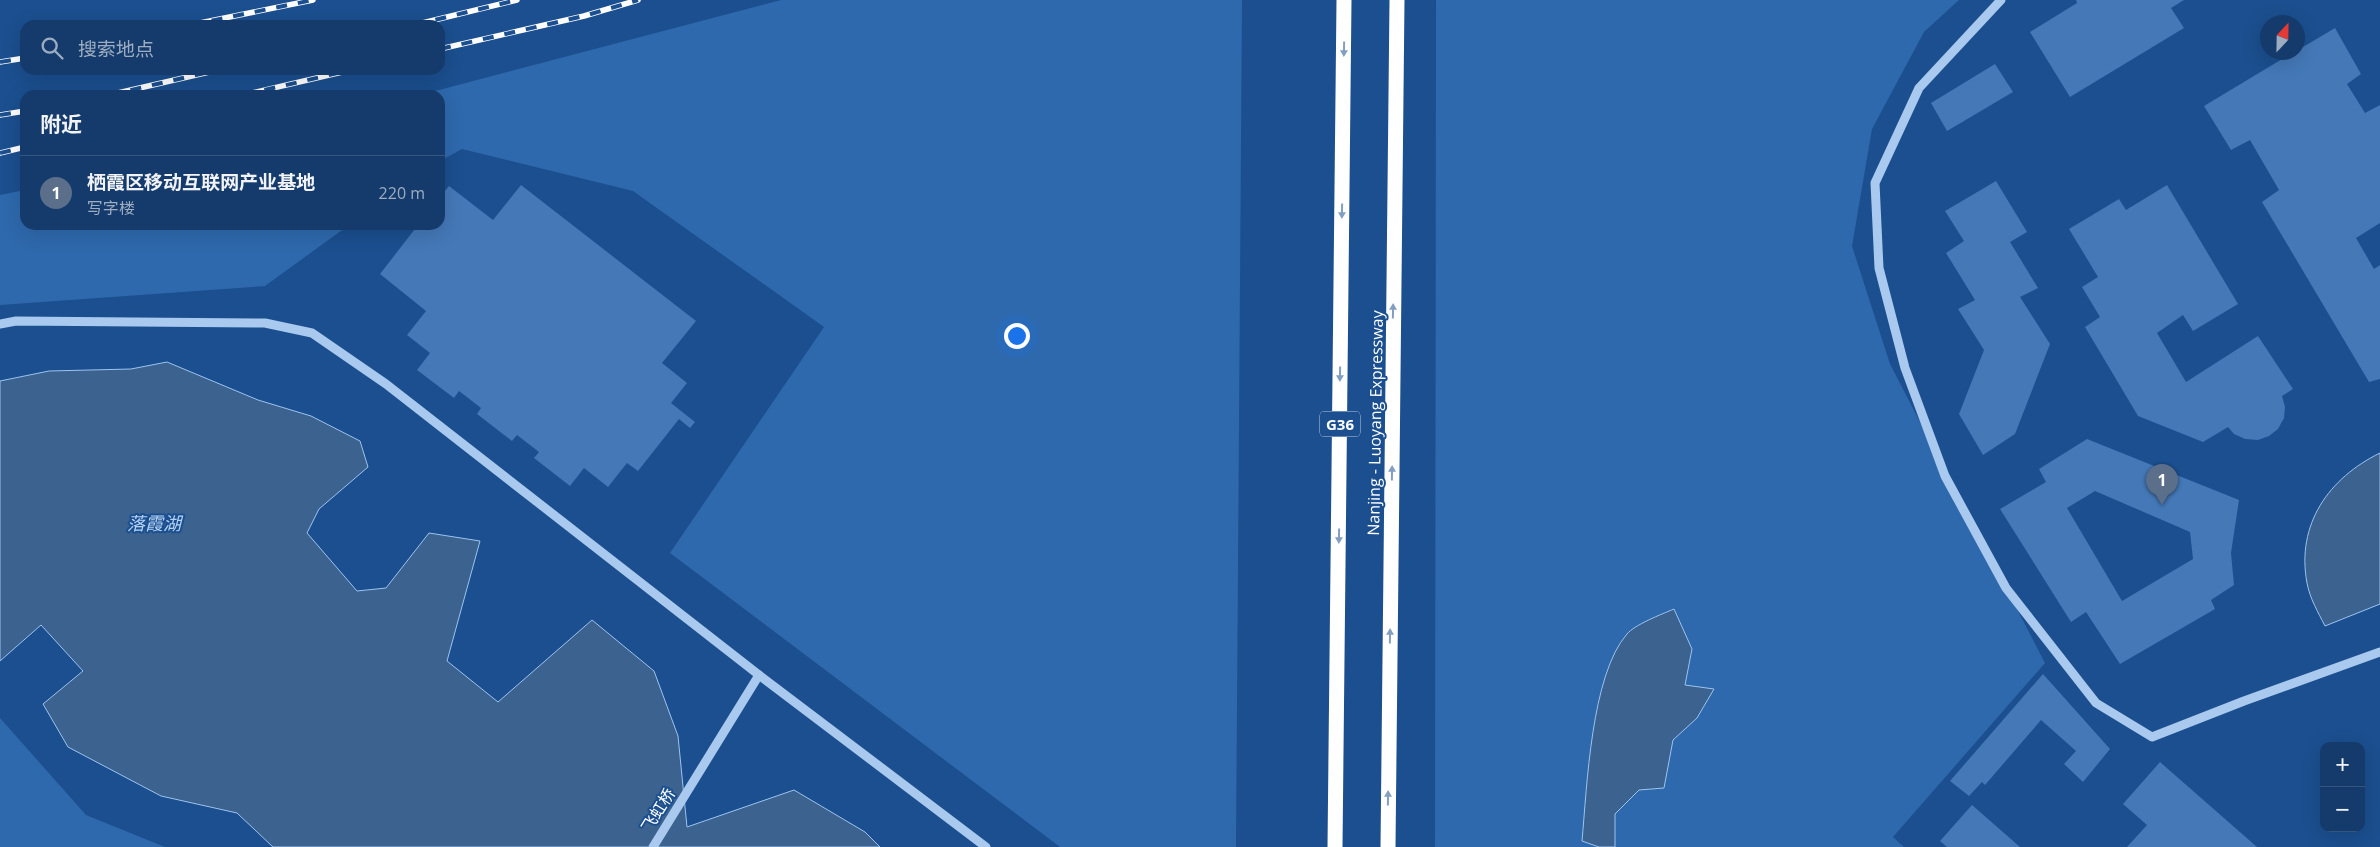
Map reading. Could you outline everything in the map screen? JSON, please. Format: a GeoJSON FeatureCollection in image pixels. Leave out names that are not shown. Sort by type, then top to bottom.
{"type":"FeatureCollection","features":[{"type":"Feature","properties":{"kind":"highway","name":"G36"},"geometry":{"type":"LineString","coordinates":[[1336,847],[1344,0]]}},
{"type":"Feature","properties":{"kind":"highway","name":"Nanjing - Luoyang Expressway"},"geometry":{"type":"LineString","coordinates":[[1388,847],[1397,0]]}},
{"type":"Feature","properties":{"kind":"lane"},"geometry":{"type":"LineString","coordinates":[[2001,0],[1919,88],[1875,182],[1879,268],[1905,368],[1945,476],[2006,588],[2096,703],[2152,737],[2244,701],[2380,652]]}},
{"type":"Feature","properties":{"kind":"lane"},"geometry":{"type":"LineString","coordinates":[[0,324],[16,321],[264,323],[312,333],[386,384],[759,675],[986,847]]}},
{"type":"Feature","properties":{"kind":"lane","name":"飞虹桥"},"geometry":{"type":"LineString","coordinates":[[653,847],[759,675]]}},
{"type":"Feature","properties":{"kind":"shaded area"},"geometry":{"type":"Polygon","coordinates":[[[781,0],[1242,0],[1236,847],[1060,847],[670,553],[824,327],[633,191],[462,149],[445,158],[445,90],[439,90],[781,0]]]}},
{"type":"Feature","properties":{"kind":"shaded area"},"geometry":{"type":"Polygon","coordinates":[[[1436,0],[1959,0],[1924,32],[1872,129],[1852,246],[1890,364],[2045,663],[1893,837],[1904,847],[1435,847],[1436,0]]]}},
{"type":"Feature","properties":{"kind":"shaded area"},"geometry":{"type":"Polygon","coordinates":[[[20,191],[20,230],[342,230],[265,286],[0,305],[0,195],[20,191]]]}},
{"type":"Feature","properties":{"kind":"shaded area"},"geometry":{"type":"Polygon","coordinates":[[[0,718],[86,815],[165,847],[0,847],[0,718]]]}},
{"type":"Feature","properties":{"kind":"water","name":"落霞湖"},"geometry":{"type":"Polygon","coordinates":[[[167,362],[258,400],[311,416],[360,441],[368,467],[319,509],[307,533],[357,591],[386,588],[429,533],[480,541],[447,661],[498,702],[592,620],[654,671],[678,736],[687,827],[794,790],[865,832],[880,847],[273,847],[237,813],[161,796],[68,747],[43,704],[83,671],[41,625],[0,661],[0,381],[49,371],[131,369],[167,362]]]}},
{"type":"Feature","properties":{"kind":"water"},"geometry":{"type":"Polygon","coordinates":[[[2380,453],[2380,604],[2325,626],[2312,600],[2307,583],[2305,561],[2307,541],[2312,523],[2320,505],[2332,490],[2362,463],[2380,453]]]}},
{"type":"Feature","properties":{"kind":"water"},"geometry":{"type":"Polygon","coordinates":[[[1674,609],[1692,649],[1685,685],[1714,689],[1697,718],[1673,740],[1664,788],[1639,790],[1615,814],[1615,847],[1599,847],[1582,841],[1593,733],[1605,676],[1615,652],[1627,634],[1642,623],[1674,609]]]}},
{"type":"Feature","properties":{"kind":"building"},"geometry":{"type":"Polygon","coordinates":[[[2076,0],[2184,0],[2171,8],[2184,28],[2070,97],[2030,32],[2077,3],[2076,0]]]}},
{"type":"Feature","properties":{"kind":"building"},"geometry":{"type":"Polygon","coordinates":[[[2335,28],[2361,74],[2347,84],[2365,113],[2380,105],[2380,223],[2356,238],[2374,269],[2380,265],[2380,379],[2369,382],[2262,202],[2279,190],[2250,140],[2231,150],[2204,106],[2281,60],[2305,60],[2305,46],[2335,28]]]}},
{"type":"Feature","properties":{"kind":"building"},"geometry":{"type":"Polygon","coordinates":[[[1995,64],[2013,92],[1947,131],[1931,103],[1995,64]]]}},
{"type":"Feature","properties":{"kind":"building"},"geometry":{"type":"Polygon","coordinates":[[[1996,181],[2027,232],[2010,242],[2038,288],[2020,297],[2050,344],[2015,434],[1983,455],[1959,414],[1984,350],[1958,309],[1975,300],[1946,253],[1964,241],[1945,211],[1996,181]]]}},
{"type":"Feature","properties":{"kind":"building"},"geometry":{"type":"Polygon","coordinates":[[[521,185],[696,321],[662,363],[687,383],[671,403],[695,422],[690,428],[679,419],[638,471],[627,463],[608,487],[584,468],[570,486],[534,458],[539,452],[517,435],[512,441],[477,414],[481,408],[459,391],[454,398],[417,370],[430,353],[407,335],[426,311],[380,274],[414,230],[445,230],[445,191],[449,186],[493,220],[521,185]]]}},
{"type":"Feature","properties":{"kind":"building"},"geometry":{"type":"Polygon","coordinates":[[[2167,185],[2238,304],[2193,331],[2183,315],[2157,333],[2186,382],[2258,336],[2293,389],[2282,396],[2285,407],[2284,418],[2278,429],[2269,436],[2258,440],[2245,439],[2234,434],[2228,427],[2203,442],[2138,416],[2085,327],[2100,317],[2082,287],[2098,277],[2069,229],[2119,199],[2126,210],[2167,185]]]}},
{"type":"Feature","properties":{"kind":"building"},"geometry":{"type":"Polygon","coordinates":[[[2087,439],[2239,500],[2231,553],[2234,585],[2211,600],[2215,609],[2120,664],[2086,612],[2071,622],[2000,509],[2046,482],[2039,469],[2087,439]],[[2095,491],[2067,508],[2122,601],[2193,559],[2190,532],[2095,491]]]}},
{"type":"Feature","properties":{"kind":"building"},"geometry":{"type":"Polygon","coordinates":[[[2043,674],[2110,749],[2083,782],[2064,764],[2076,751],[2041,720],[1985,785],[1982,782],[1969,796],[1950,781],[2043,674]]]}},
{"type":"Feature","properties":{"kind":"building"},"geometry":{"type":"Polygon","coordinates":[[[2160,762],[2257,847],[2127,847],[2147,825],[2123,804],[2160,762]]]}},
{"type":"Feature","properties":{"kind":"building"},"geometry":{"type":"Polygon","coordinates":[[[1972,805],[2020,847],[1947,847],[1940,841],[1972,805]]]}},
{"type":"Feature","properties":{"kind":"railway"},"geometry":{"type":"LineString","coordinates":[[215,20],[313,0]]}},
{"type":"Feature","properties":{"kind":"railway"},"geometry":{"type":"LineString","coordinates":[[435,20],[517,0]]}},
{"type":"Feature","properties":{"kind":"railway"},"geometry":{"type":"LineString","coordinates":[[445,48],[584,16],[638,0]]}},
{"type":"Feature","properties":{"kind":"railway"},"geometry":{"type":"LineString","coordinates":[[0,62],[20,59]]}},
{"type":"Feature","properties":{"kind":"railway"},"geometry":{"type":"LineString","coordinates":[[131,90],[196,75]]}},
{"type":"Feature","properties":{"kind":"railway"},"geometry":{"type":"LineString","coordinates":[[265,90],[329,75]]}},
{"type":"Feature","properties":{"kind":"railway"},"geometry":{"type":"LineString","coordinates":[[0,115],[20,112]]}},
{"type":"Feature","properties":{"kind":"railway"},"geometry":{"type":"LineString","coordinates":[[0,153],[20,148]]}},
{"type":"Feature","properties":{"kind":"place","name":"栖霞区移动互联网产业基地"},"geometry":{"type":"Point","coordinates":[2162,505]}}]}
